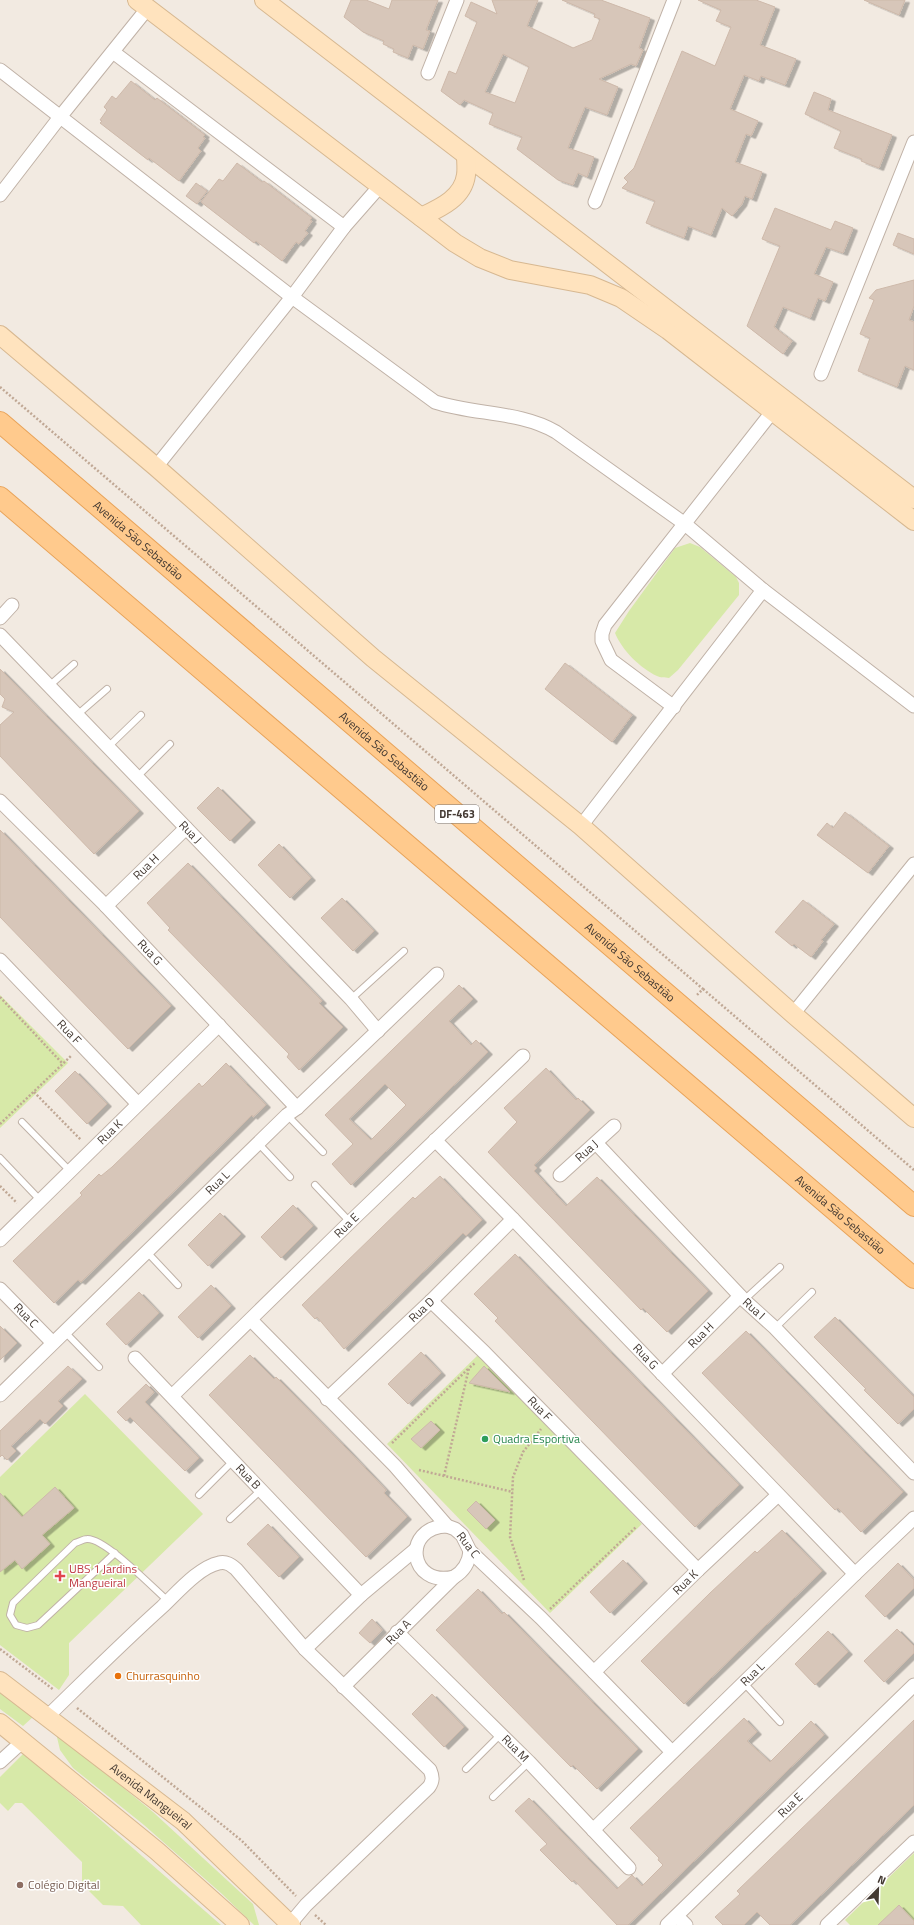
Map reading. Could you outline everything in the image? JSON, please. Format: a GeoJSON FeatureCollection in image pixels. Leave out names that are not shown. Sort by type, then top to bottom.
{"type":"FeatureCollection","features":[{"type":"Feature","properties":{"kind":"main road","name":"Avenida São Sebastião"},"geometry":{"type":"LineString","coordinates":[[0,422],[914,1206]]}},
{"type":"Feature","properties":{"kind":"main road","name":"Avenida São Sebastião"},"geometry":{"type":"LineString","coordinates":[[0,497],[914,1278]]}},
{"type":"Feature","properties":{"kind":"street"},"geometry":{"type":"LineString","coordinates":[[264,0],[914,499]]}},
{"type":"Feature","properties":{"kind":"street"},"geometry":{"type":"LineString","coordinates":[[428,73],[457,0]]}},
{"type":"Feature","properties":{"kind":"street"},"geometry":{"type":"LineString","coordinates":[[595,202],[674,0]]}},
{"type":"Feature","properties":{"kind":"street"},"geometry":{"type":"LineString","coordinates":[[0,195],[60,117],[113,52],[142,4],[454,243],[480,258],[510,270],[590,285],[621,298],[668,330],[914,521]]}},
{"type":"Feature","properties":{"kind":"street"},"geometry":{"type":"LineString","coordinates":[[113,52],[344,227]]}},
{"type":"Feature","properties":{"kind":"street"},"geometry":{"type":"LineString","coordinates":[[0,70],[292,297],[435,402],[452,408],[542,423],[685,524],[763,590],[914,706]]}},
{"type":"Feature","properties":{"kind":"street"},"geometry":{"type":"LineString","coordinates":[[821,374],[914,142]]}},
{"type":"Feature","properties":{"kind":"street"},"geometry":{"type":"LineString","coordinates":[[422,217],[449,204],[460,189],[466,175],[466,155]]}},
{"type":"Feature","properties":{"kind":"street"},"geometry":{"type":"LineString","coordinates":[[156,467],[292,297],[344,227],[380,186]]}},
{"type":"Feature","properties":{"kind":"street"},"geometry":{"type":"LineString","coordinates":[[0,335],[156,467],[374,658],[581,826],[793,1014],[914,1118]]}},
{"type":"Feature","properties":{"kind":"street"},"geometry":{"type":"LineString","coordinates":[[674,707],[611,660],[602,641],[602,634],[605,625],[772,412]]}},
{"type":"Feature","properties":{"kind":"street"},"geometry":{"type":"LineString","coordinates":[[581,826],[763,590]]}},
{"type":"Feature","properties":{"kind":"street"},"geometry":{"type":"LineString","coordinates":[[0,618],[12,605]]}},
{"type":"Feature","properties":{"kind":"street","name":"Rua J"},"geometry":{"type":"LineString","coordinates":[[0,635],[351,999],[378,1031]]}},
{"type":"Feature","properties":{"kind":"street","name":"Rua G"},"geometry":{"type":"LineString","coordinates":[[0,801],[106,906],[219,1025],[292,1111]]}},
{"type":"Feature","properties":{"kind":"street","name":"Rua H"},"geometry":{"type":"LineString","coordinates":[[106,906],[186,828]]}},
{"type":"Feature","properties":{"kind":"street"},"geometry":{"type":"LineString","coordinates":[[793,1014],[914,864]]}},
{"type":"Feature","properties":{"kind":"street","name":"Rua F"},"geometry":{"type":"LineString","coordinates":[[0,960],[138,1104]]}},
{"type":"Feature","properties":{"kind":"street","name":"Rua L"},"geometry":{"type":"LineString","coordinates":[[0,1395],[52,1342],[258,1143],[437,974]]}},
{"type":"Feature","properties":{"kind":"street","name":"Rua K"},"geometry":{"type":"LineString","coordinates":[[0,1240],[69,1170],[91,1151],[219,1025]]}},
{"type":"Feature","properties":{"kind":"street","name":"Rua E"},"geometry":{"type":"LineString","coordinates":[[172,1396],[523,1056]]}},
{"type":"Feature","properties":{"kind":"street","name":"Rua J"},"geometry":{"type":"LineString","coordinates":[[560,1175],[614,1126]]}},
{"type":"Feature","properties":{"kind":"street","name":"Rua G"},"geometry":{"type":"LineString","coordinates":[[435,1140],[855,1574]]}},
{"type":"Feature","properties":{"kind":"street","name":"Rua I"},"geometry":{"type":"LineString","coordinates":[[596,1143],[742,1298],[775,1328],[910,1467]]}},
{"type":"Feature","properties":{"kind":"street","name":"Rua D"},"geometry":{"type":"LineString","coordinates":[[327,1399],[432,1301],[513,1219]]}},
{"type":"Feature","properties":{"kind":"street","name":"Rua C"},"geometry":{"type":"LineString","coordinates":[[0,1289],[52,1342]]}},
{"type":"Feature","properties":{"kind":"street","name":"Rua H"},"geometry":{"type":"LineString","coordinates":[[662,1374],[742,1298]]}},
{"type":"Feature","properties":{"kind":"street","name":"Rua F"},"geometry":{"type":"LineString","coordinates":[[432,1301],[698,1570]]}},
{"type":"Feature","properties":{"kind":"street","name":"Rua C"},"geometry":{"type":"LineString","coordinates":[[250,1320],[327,1399],[382,1452],[447,1526],[455,1529],[462,1535],[470,1551],[537,1613],[672,1752]]}},
{"type":"Feature","properties":{"kind":"street","name":"Rua B"},"geometry":{"type":"LineString","coordinates":[[135,1358],[361,1595]]}},
{"type":"Feature","properties":{"kind":"street","name":"Rua K"},"geometry":{"type":"LineString","coordinates":[[594,1672],[698,1570],[778,1495]]}},
{"type":"Feature","properties":{"kind":"street","name":"Rua L"},"geometry":{"type":"LineString","coordinates":[[593,1830],[855,1574],[911,1524]]}},
{"type":"Feature","properties":{"kind":"street"},"geometry":{"type":"LineString","coordinates":[[447,1526],[438,1526],[427,1532],[419,1541],[416,1549],[416,1558],[420,1567],[426,1574],[444,1580],[454,1577]]}},
{"type":"Feature","properties":{"kind":"street"},"geometry":{"type":"LineString","coordinates":[[305,1650],[361,1595],[416,1549]]}},
{"type":"Feature","properties":{"kind":"street","name":"Rua A"},"geometry":{"type":"LineString","coordinates":[[343,1687],[397,1632],[454,1577],[464,1570],[470,1551]]}},
{"type":"Feature","properties":{"kind":"street"},"geometry":{"type":"LineString","coordinates":[[48,1716],[168,1601],[204,1570],[216,1564],[225,1562],[236,1569],[305,1650],[430,1770],[433,1780],[429,1787],[306,1905],[290,1925]]}},
{"type":"Feature","properties":{"kind":"street","name":"Rua M"},"geometry":{"type":"LineString","coordinates":[[397,1632],[529,1762],[629,1868]]}},
{"type":"Feature","properties":{"kind":"street","name":"Avenida Mangueiral"},"geometry":{"type":"LineString","coordinates":[[0,1681],[48,1716],[183,1822],[290,1925]]}},
{"type":"Feature","properties":{"kind":"street","name":"Rua E"},"geometry":{"type":"LineString","coordinates":[[677,1922],[914,1685]]}},
{"type":"Feature","properties":{"kind":"street"},"geometry":{"type":"LineString","coordinates":[[0,1722],[157,1851],[240,1925]]}},
{"type":"Feature","properties":{"kind":"street"},"geometry":{"type":"LineString","coordinates":[[0,1762],[22,1741]]}},
{"type":"Feature","properties":{"kind":"street"},"geometry":{"type":"LineString","coordinates":[[833,1923],[914,1842]]}},
{"type":"Feature","properties":{"kind":"lane"},"geometry":{"type":"LineString","coordinates":[[49,686],[74,664]]}},
{"type":"Feature","properties":{"kind":"lane"},"geometry":{"type":"LineString","coordinates":[[77,715],[107,689]]}},
{"type":"Feature","properties":{"kind":"lane"},"geometry":{"type":"LineString","coordinates":[[108,747],[141,715]]}},
{"type":"Feature","properties":{"kind":"lane"},"geometry":{"type":"LineString","coordinates":[[137,777],[170,744]]}},
{"type":"Feature","properties":{"kind":"lane"},"geometry":{"type":"LineString","coordinates":[[351,999],[404,951]]}},
{"type":"Feature","properties":{"kind":"lane"},"geometry":{"type":"LineString","coordinates":[[292,1111],[323,1152]]}},
{"type":"Feature","properties":{"kind":"lane"},"geometry":{"type":"LineString","coordinates":[[22,1122],[69,1170]]}},
{"type":"Feature","properties":{"kind":"lane"},"geometry":{"type":"LineString","coordinates":[[258,1143],[290,1177]]}},
{"type":"Feature","properties":{"kind":"lane"},"geometry":{"type":"LineString","coordinates":[[0,1158],[40,1200]]}},
{"type":"Feature","properties":{"kind":"lane"},"geometry":{"type":"LineString","coordinates":[[315,1185],[350,1222]]}},
{"type":"Feature","properties":{"kind":"lane"},"geometry":{"type":"LineString","coordinates":[[146,1251],[178,1285]]}},
{"type":"Feature","properties":{"kind":"lane"},"geometry":{"type":"LineString","coordinates":[[742,1298],[780,1267]]}},
{"type":"Feature","properties":{"kind":"lane"},"geometry":{"type":"LineString","coordinates":[[775,1328],[812,1292]]}},
{"type":"Feature","properties":{"kind":"lane"},"geometry":{"type":"LineString","coordinates":[[64,1331],[99,1367]]}},
{"type":"Feature","properties":{"kind":"lane"},"geometry":{"type":"LineString","coordinates":[[199,1495],[233,1460]]}},
{"type":"Feature","properties":{"kind":"lane"},"geometry":{"type":"LineString","coordinates":[[230,1519],[261,1490]]}},
{"type":"Feature","properties":{"kind":"lane"},"geometry":{"type":"LineString","coordinates":[[115,1553],[38,1626],[27,1628],[16,1625],[10,1615],[13,1603],[75,1543],[87,1539],[101,1542],[115,1553],[168,1601]]}},
{"type":"Feature","properties":{"kind":"lane"},"geometry":{"type":"LineString","coordinates":[[743,1682],[780,1722]]}},
{"type":"Feature","properties":{"kind":"lane"},"geometry":{"type":"LineString","coordinates":[[466,1769],[501,1734]]}},
{"type":"Feature","properties":{"kind":"lane"},"geometry":{"type":"LineString","coordinates":[[494,1797],[529,1762]]}},
{"type":"Feature","properties":{"kind":"path"},"geometry":{"type":"LineString","coordinates":[[0,387],[914,1170]]}},
{"type":"Feature","properties":{"kind":"path"},"geometry":{"type":"LineString","coordinates":[[684,1009],[703,988]]}},
{"type":"Feature","properties":{"kind":"path"},"geometry":{"type":"LineString","coordinates":[[0,997],[63,1064]]}},
{"type":"Feature","properties":{"kind":"path"},"geometry":{"type":"LineString","coordinates":[[0,1124],[83,1045]]}},
{"type":"Feature","properties":{"kind":"path"},"geometry":{"type":"LineString","coordinates":[[34,1092],[91,1151]]}},
{"type":"Feature","properties":{"kind":"path"},"geometry":{"type":"LineString","coordinates":[[0,1186],[27,1213]]}},
{"type":"Feature","properties":{"kind":"path"},"geometry":{"type":"LineString","coordinates":[[382,1452],[485,1353]]}},
{"type":"Feature","properties":{"kind":"path"},"geometry":{"type":"LineString","coordinates":[[444,1476],[469,1368]]}},
{"type":"Feature","properties":{"kind":"path"},"geometry":{"type":"LineString","coordinates":[[545,1424],[523,1452],[513,1477],[510,1537],[537,1613],[646,1517]]}},
{"type":"Feature","properties":{"kind":"path"},"geometry":{"type":"LineString","coordinates":[[395,1466],[513,1492]]}},
{"type":"Feature","properties":{"kind":"path"},"geometry":{"type":"LineString","coordinates":[[0,1649],[66,1699],[241,1840],[326,1925]]}},
{"type":"Feature","properties":{"kind":"green space"},"geometry":{"type":"Polygon","coordinates":[[[690,543],[700,547],[736,577],[739,583],[739,595],[678,670],[669,678],[660,677],[651,673],[632,658],[622,646],[615,633],[629,611],[675,548],[690,543]]]}},
{"type":"Feature","properties":{"kind":"green space"},"geometry":{"type":"Polygon","coordinates":[[[0,995],[68,1063],[0,1128],[0,995]]]}},
{"type":"Feature","properties":{"kind":"green space"},"geometry":{"type":"Polygon","coordinates":[[[480,1353],[642,1524],[550,1613],[387,1444],[480,1353]]]}},
{"type":"Feature","properties":{"kind":"green space","name":"UBS 1 Jardins Mangueiral"},"geometry":{"type":"Polygon","coordinates":[[[85,1394],[203,1514],[69,1643],[69,1675],[59,1690],[0,1645],[0,1477],[85,1394]]]}},
{"type":"Feature","properties":{"kind":"green space"},"geometry":{"type":"Polygon","coordinates":[[[0,1692],[27,1713],[34,1716],[23,1726],[0,1709],[0,1692]]]}},
{"type":"Feature","properties":{"kind":"green space"},"geometry":{"type":"Polygon","coordinates":[[[56,1733],[153,1812],[253,1904],[259,1925],[254,1925],[222,1894],[144,1825],[73,1768],[60,1750],[56,1733]]]}},
{"type":"Feature","properties":{"kind":"green space"},"geometry":{"type":"Polygon","coordinates":[[[24,1753],[221,1925],[141,1925],[123,1906],[103,1905],[82,1884],[82,1862],[22,1803],[15,1803],[8,1811],[0,1803],[0,1777],[24,1753]]]}},
{"type":"Feature","properties":{"kind":"green space"},"geometry":{"type":"Polygon","coordinates":[[[914,1853],[914,1925],[850,1925],[845,1920],[914,1853]]]}},
{"type":"Feature","properties":{"kind":"building"},"geometry":{"type":"Polygon","coordinates":[[[351,0],[366,0],[389,9],[392,0],[438,0],[426,30],[430,31],[423,49],[413,45],[408,58],[393,52],[394,49],[383,44],[384,41],[363,32],[344,17],[351,0]]]}},
{"type":"Feature","properties":{"kind":"building"},"geometry":{"type":"Polygon","coordinates":[[[492,0],[538,0],[527,26],[573,48],[592,40],[600,19],[594,17],[595,14],[562,0],[601,0],[650,18],[639,48],[643,50],[636,66],[631,64],[599,79],[618,87],[607,115],[585,107],[568,148],[594,157],[587,177],[578,173],[573,185],[558,180],[517,149],[522,137],[489,124],[493,113],[464,100],[460,105],[441,91],[449,71],[456,74],[477,22],[465,16],[471,2],[497,14],[492,0]],[[503,54],[485,92],[515,103],[529,67],[503,54]]]}},
{"type":"Feature","properties":{"kind":"building"},"geometry":{"type":"Polygon","coordinates":[[[698,0],[756,0],[775,7],[760,45],[796,59],[785,85],[761,76],[759,81],[744,75],[730,109],[758,121],[751,136],[746,134],[735,162],[762,172],[752,199],[745,196],[742,204],[732,216],[722,208],[711,235],[688,226],[684,238],[646,223],[655,201],[622,188],[628,182],[624,178],[634,168],[682,51],[715,66],[731,27],[716,21],[721,10],[698,0]]]}},
{"type":"Feature","properties":{"kind":"building"},"geometry":{"type":"Polygon","coordinates":[[[864,0],[905,0],[899,15],[864,0]]]}},
{"type":"Feature","properties":{"kind":"building"},"geometry":{"type":"Polygon","coordinates":[[[131,81],[155,100],[157,98],[205,135],[203,137],[205,138],[198,148],[201,151],[179,181],[149,158],[148,160],[100,123],[102,121],[100,120],[107,110],[104,107],[112,96],[116,99],[131,81]]]}},
{"type":"Feature","properties":{"kind":"building"},"geometry":{"type":"Polygon","coordinates":[[[814,92],[831,99],[828,110],[892,135],[879,168],[861,161],[862,159],[834,148],[841,131],[805,114],[814,92]]]}},
{"type":"Feature","properties":{"kind":"building"},"geometry":{"type":"Polygon","coordinates":[[[237,163],[262,182],[264,181],[312,218],[310,220],[312,221],[305,231],[308,233],[299,244],[296,242],[282,261],[256,241],[254,243],[201,202],[219,179],[223,181],[237,163]]]}},
{"type":"Feature","properties":{"kind":"building"},"geometry":{"type":"Polygon","coordinates":[[[196,183],[207,191],[197,204],[186,196],[196,183]]]}},
{"type":"Feature","properties":{"kind":"building"},"geometry":{"type":"Polygon","coordinates":[[[775,208],[831,230],[835,221],[853,228],[843,253],[826,247],[814,274],[833,282],[825,301],[818,298],[810,318],[783,307],[774,327],[792,341],[783,354],[747,326],[780,246],[762,239],[775,208]]]}},
{"type":"Feature","properties":{"kind":"building"},"geometry":{"type":"Polygon","coordinates":[[[898,233],[914,239],[914,254],[893,245],[898,233]]]}},
{"type":"Feature","properties":{"kind":"building"},"geometry":{"type":"Polygon","coordinates":[[[914,280],[914,306],[909,320],[914,322],[914,370],[905,366],[897,387],[858,371],[870,338],[860,334],[874,300],[869,298],[876,290],[914,280]]]}},
{"type":"Feature","properties":{"kind":"building"},"geometry":{"type":"Polygon","coordinates":[[[565,663],[632,715],[612,742],[545,689],[565,663]]]}},
{"type":"Feature","properties":{"kind":"building"},"geometry":{"type":"Polygon","coordinates":[[[0,669],[139,811],[94,854],[0,756],[0,725],[14,712],[2,707],[5,699],[0,694],[0,669]]]}},
{"type":"Feature","properties":{"kind":"building"},"geometry":{"type":"Polygon","coordinates":[[[218,787],[251,820],[230,841],[197,808],[218,787]]]}},
{"type":"Feature","properties":{"kind":"building"},"geometry":{"type":"Polygon","coordinates":[[[845,812],[889,846],[868,873],[817,835],[827,823],[833,828],[845,812]]]}},
{"type":"Feature","properties":{"kind":"building"},"geometry":{"type":"Polygon","coordinates":[[[0,830],[171,1006],[128,1049],[0,917],[0,830]]]}},
{"type":"Feature","properties":{"kind":"building"},"geometry":{"type":"Polygon","coordinates":[[[279,844],[311,878],[290,898],[258,865],[279,844]]]}},
{"type":"Feature","properties":{"kind":"building"},"geometry":{"type":"Polygon","coordinates":[[[188,863],[322,1001],[319,1003],[343,1027],[299,1070],[287,1057],[289,1054],[168,930],[170,928],[147,903],[188,863]]]}},
{"type":"Feature","properties":{"kind":"building"},"geometry":{"type":"Polygon","coordinates":[[[342,898],[374,931],[353,951],[321,918],[342,898]]]}},
{"type":"Feature","properties":{"kind":"building"},"geometry":{"type":"Polygon","coordinates":[[[803,900],[834,924],[821,940],[823,941],[811,957],[794,944],[792,946],[775,932],[803,900]]]}},
{"type":"Feature","properties":{"kind":"building"},"geometry":{"type":"Polygon","coordinates":[[[459,985],[473,999],[449,1021],[471,1045],[476,1040],[488,1052],[351,1185],[332,1164],[353,1144],[325,1115],[459,985]],[[385,1084],[349,1119],[371,1140],[406,1105],[385,1084]]]}},
{"type":"Feature","properties":{"kind":"building"},"geometry":{"type":"Polygon","coordinates":[[[226,1063],[266,1105],[253,1117],[252,1115],[81,1282],[78,1280],[54,1303],[13,1261],[82,1195],[80,1193],[99,1174],[101,1176],[112,1167],[199,1083],[202,1087],[226,1063]]]}},
{"type":"Feature","properties":{"kind":"building"},"geometry":{"type":"Polygon","coordinates":[[[546,1068],[576,1100],[578,1098],[590,1110],[534,1165],[537,1168],[534,1171],[566,1206],[597,1177],[708,1291],[667,1332],[643,1308],[641,1310],[488,1152],[517,1122],[504,1108],[546,1068]]]}},
{"type":"Feature","properties":{"kind":"building"},"geometry":{"type":"Polygon","coordinates":[[[75,1071],[107,1104],[87,1124],[55,1091],[75,1071]]]}},
{"type":"Feature","properties":{"kind":"building"},"geometry":{"type":"Polygon","coordinates":[[[440,1176],[482,1220],[466,1236],[463,1233],[344,1349],[317,1317],[315,1319],[302,1305],[413,1197],[415,1199],[440,1176]]]}},
{"type":"Feature","properties":{"kind":"building"},"geometry":{"type":"Polygon","coordinates":[[[293,1205],[313,1226],[281,1258],[261,1237],[293,1205]]]}},
{"type":"Feature","properties":{"kind":"building"},"geometry":{"type":"Polygon","coordinates":[[[220,1213],[241,1234],[208,1266],[188,1245],[220,1213]]]}},
{"type":"Feature","properties":{"kind":"building"},"geometry":{"type":"Polygon","coordinates":[[[515,1254],[739,1485],[695,1527],[495,1321],[498,1318],[474,1294],[515,1254]]]}},
{"type":"Feature","properties":{"kind":"building"},"geometry":{"type":"Polygon","coordinates":[[[211,1285],[231,1306],[198,1338],[178,1317],[211,1285]]]}},
{"type":"Feature","properties":{"kind":"building"},"geometry":{"type":"Polygon","coordinates":[[[139,1292],[159,1313],[126,1345],[106,1324],[139,1292]]]}},
{"type":"Feature","properties":{"kind":"building"},"geometry":{"type":"Polygon","coordinates":[[[835,1317],[914,1397],[914,1409],[898,1424],[864,1390],[866,1389],[814,1337],[835,1317]]]}},
{"type":"Feature","properties":{"kind":"building"},"geometry":{"type":"Polygon","coordinates":[[[0,1326],[17,1343],[0,1360],[0,1326]]]}},
{"type":"Feature","properties":{"kind":"building"},"geometry":{"type":"Polygon","coordinates":[[[746,1331],[903,1492],[861,1532],[838,1508],[835,1510],[702,1373],[746,1331]]]}},
{"type":"Feature","properties":{"kind":"building"},"geometry":{"type":"Polygon","coordinates":[[[421,1352],[441,1373],[408,1404],[388,1384],[421,1352]]]}},
{"type":"Feature","properties":{"kind":"building"},"geometry":{"type":"Polygon","coordinates":[[[250,1355],[274,1379],[276,1377],[344,1446],[386,1490],[384,1493],[407,1517],[366,1557],[209,1395],[250,1355]]]}},
{"type":"Feature","properties":{"kind":"building"},"geometry":{"type":"Polygon","coordinates":[[[68,1366],[82,1379],[58,1401],[63,1406],[45,1424],[40,1419],[11,1446],[16,1451],[7,1460],[2,1455],[0,1457],[0,1431],[68,1366]]]}},
{"type":"Feature","properties":{"kind":"building"},"geometry":{"type":"Polygon","coordinates":[[[484,1366],[510,1392],[469,1383],[484,1366]]]}},
{"type":"Feature","properties":{"kind":"building"},"geometry":{"type":"Polygon","coordinates":[[[146,1384],[154,1392],[145,1402],[199,1458],[185,1471],[130,1417],[126,1421],[117,1412],[146,1384]]]}},
{"type":"Feature","properties":{"kind":"building"},"geometry":{"type":"Polygon","coordinates":[[[431,1421],[440,1430],[421,1448],[411,1439],[431,1421]]]}},
{"type":"Feature","properties":{"kind":"building"},"geometry":{"type":"Polygon","coordinates":[[[55,1487],[74,1508],[42,1535],[50,1544],[22,1569],[15,1560],[0,1572],[0,1493],[22,1517],[55,1487]]]}},
{"type":"Feature","properties":{"kind":"building"},"geometry":{"type":"Polygon","coordinates":[[[476,1501],[495,1520],[486,1529],[467,1510],[476,1501]]]}},
{"type":"Feature","properties":{"kind":"building"},"geometry":{"type":"Polygon","coordinates":[[[268,1524],[299,1557],[279,1577],[247,1544],[268,1524]]]}},
{"type":"Feature","properties":{"kind":"building"},"geometry":{"type":"Polygon","coordinates":[[[782,1530],[822,1571],[684,1704],[641,1661],[755,1551],[757,1553],[782,1530]]]}},
{"type":"Feature","properties":{"kind":"building"},"geometry":{"type":"Polygon","coordinates":[[[623,1560],[643,1581],[610,1613],[590,1592],[623,1560]]]}},
{"type":"Feature","properties":{"kind":"building"},"geometry":{"type":"Polygon","coordinates":[[[898,1563],[914,1580],[914,1588],[885,1617],[865,1596],[898,1563]]]}},
{"type":"Feature","properties":{"kind":"building"},"geometry":{"type":"Polygon","coordinates":[[[478,1589],[502,1614],[504,1612],[638,1749],[597,1789],[573,1765],[571,1767],[436,1630],[478,1589]]]}},
{"type":"Feature","properties":{"kind":"building"},"geometry":{"type":"Polygon","coordinates":[[[372,1619],[382,1630],[370,1643],[359,1633],[372,1619]]]}},
{"type":"Feature","properties":{"kind":"building"},"geometry":{"type":"Polygon","coordinates":[[[897,1629],[914,1646],[914,1653],[884,1682],[864,1661],[897,1629]]]}},
{"type":"Feature","properties":{"kind":"building"},"geometry":{"type":"Polygon","coordinates":[[[828,1631],[848,1652],[815,1685],[795,1664],[828,1631]]]}},
{"type":"Feature","properties":{"kind":"building"},"geometry":{"type":"Polygon","coordinates":[[[432,1694],[464,1727],[444,1747],[412,1714],[432,1694]]]}},
{"type":"Feature","properties":{"kind":"building"},"geometry":{"type":"Polygon","coordinates":[[[744,1718],[757,1732],[747,1741],[770,1762],[811,1721],[824,1735],[628,1925],[617,1925],[574,1880],[572,1882],[540,1850],[547,1844],[515,1811],[529,1798],[617,1889],[632,1875],[642,1886],[663,1865],[658,1860],[659,1858],[630,1828],[744,1718]]]}},
{"type":"Feature","properties":{"kind":"building"},"geometry":{"type":"Polygon","coordinates":[[[914,1720],[914,1805],[790,1925],[770,1925],[757,1912],[744,1925],[723,1925],[715,1917],[740,1894],[737,1891],[914,1720]]]}},
{"type":"Feature","properties":{"kind":"building"},"geometry":{"type":"Polygon","coordinates":[[[899,1905],[914,1921],[914,1925],[878,1925],[899,1905]]]}},
{"type":"Feature","properties":{"kind":"place","name":"Quadra Esportiva"},"geometry":{"type":"Point","coordinates":[485,1439]}},
{"type":"Feature","properties":{"kind":"place","name":"UBS 1 Jardins Mangueiral"},"geometry":{"type":"Point","coordinates":[60,1576]}},
{"type":"Feature","properties":{"kind":"place","name":"Churrasquinho"},"geometry":{"type":"Point","coordinates":[118,1676]}},
{"type":"Feature","properties":{"kind":"place","name":"Colégio Digital"},"geometry":{"type":"Point","coordinates":[20,1885]}}]}
